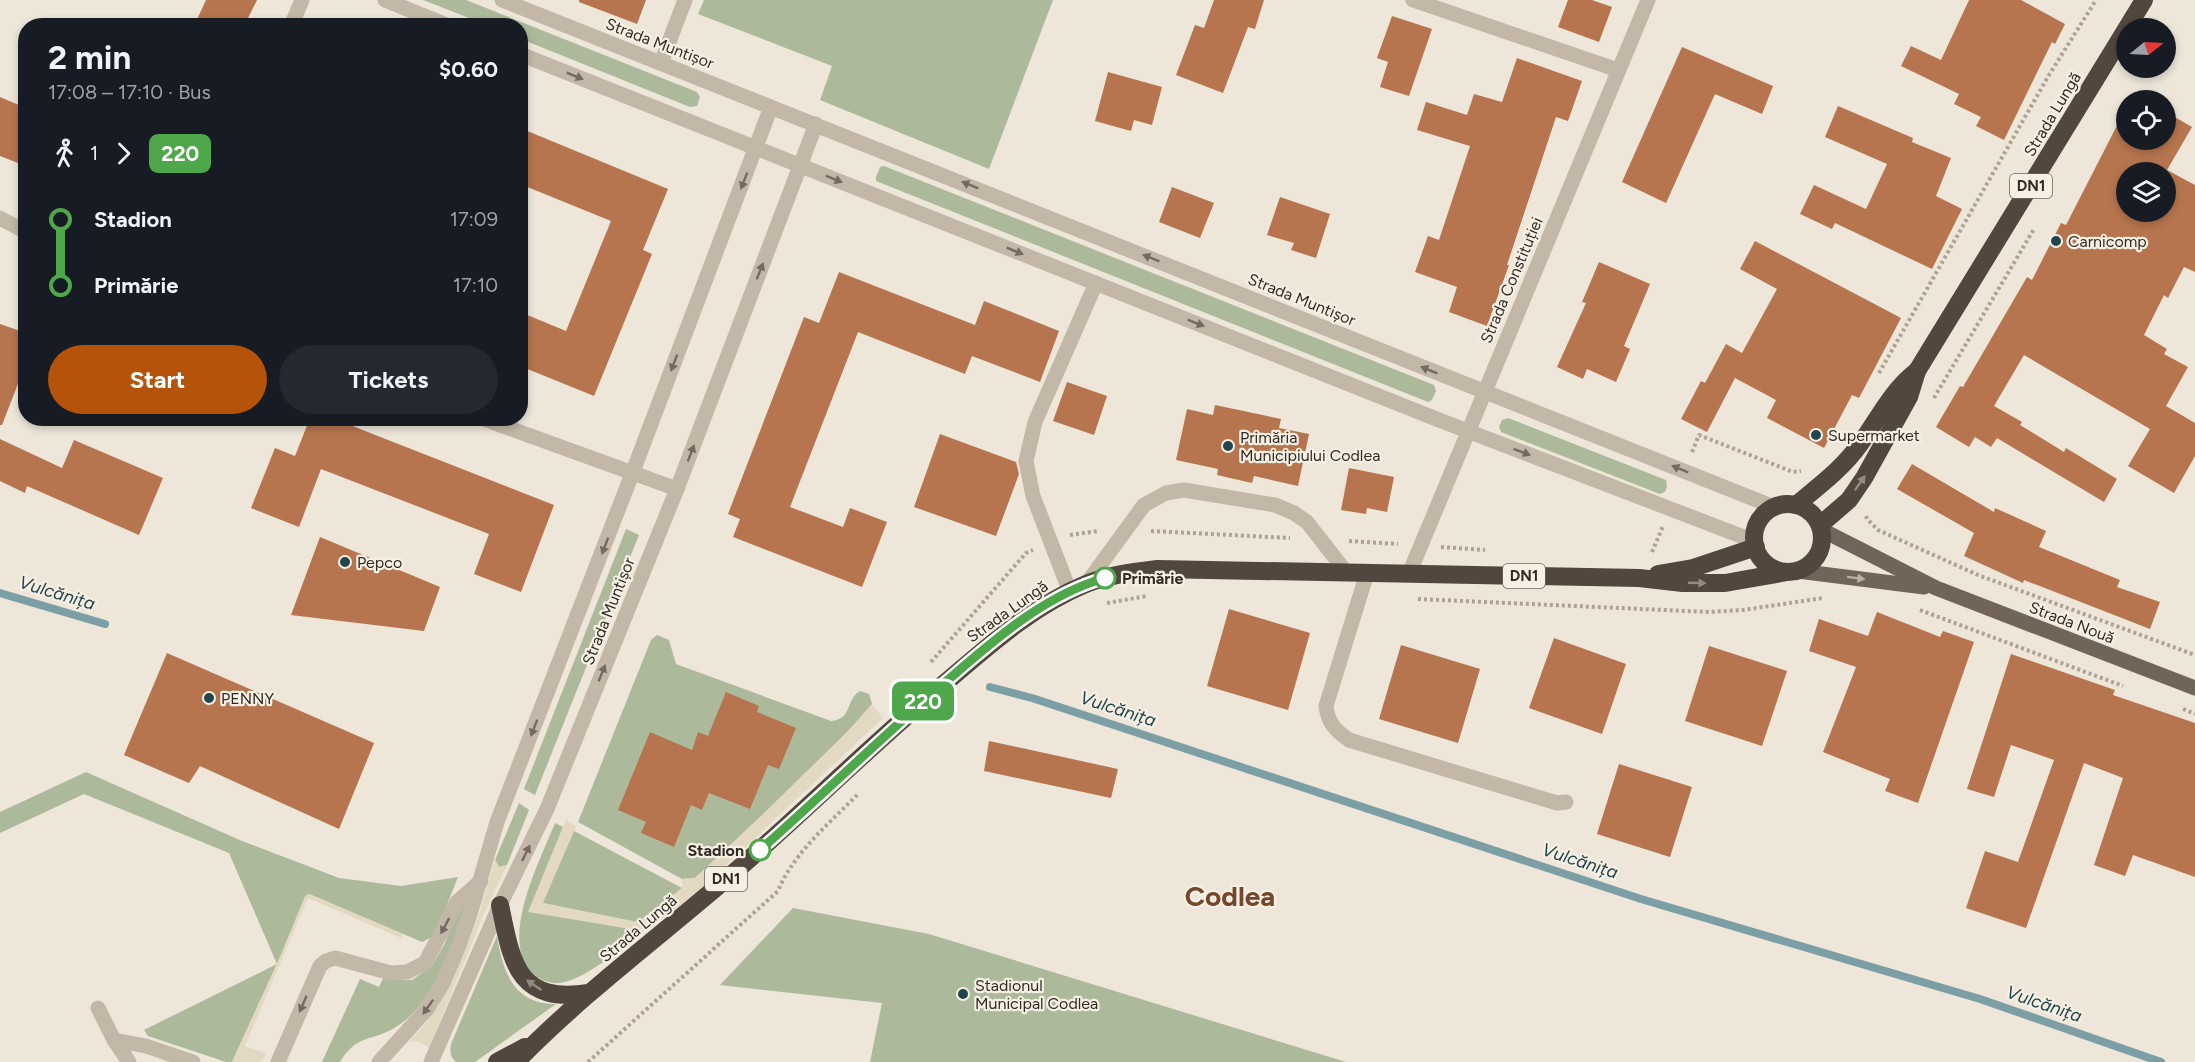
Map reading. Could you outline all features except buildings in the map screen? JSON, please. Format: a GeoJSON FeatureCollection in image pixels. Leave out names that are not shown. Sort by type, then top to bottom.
{"type":"FeatureCollection","features":[{"type":"Feature","properties":{"kind":"highway","name":"Strada Lungă"},"geometry":{"type":"LineString","coordinates":[[1821,528],[1848,500],[1864,478],[1909,397],[1917,371],[2144,0]]}},
{"type":"Feature","properties":{"kind":"highway","name":"Strada Lungă"},"geometry":{"type":"LineString","coordinates":[[1796,505],[1851,455],[1888,399],[1904,381],[1917,371]]}},
{"type":"Feature","properties":{"kind":"highway"},"geometry":{"type":"LineString","coordinates":[[1792,571],[1776,570],[1760,556],[1755,544],[1755,531],[1759,521],[1774,507],[1785,504],[1796,505],[1810,512],[1821,528]]}},
{"type":"Feature","properties":{"kind":"highway","name":"DN1"},"geometry":{"type":"LineString","coordinates":[[1792,571],[1807,566],[1815,560],[1820,551],[1821,528]]}},
{"type":"Feature","properties":{"kind":"highway","name":"Strada Lungă"},"geometry":{"type":"LineString","coordinates":[[1639,578],[1693,568],[1755,544]]}},
{"type":"Feature","properties":{"kind":"highway","name":"Strada Lungă"},"geometry":{"type":"LineString","coordinates":[[537,1040],[589,993],[745,863],[910,712],[985,648],[1014,626],[1087,583],[1122,573],[1156,568],[1639,578],[1683,583],[1725,583],[1792,571]]}},
{"type":"Feature","properties":{"kind":"highway"},"geometry":{"type":"LineString","coordinates":[[500,905],[512,957],[521,975],[532,987],[568,997],[589,993]]}},
{"type":"Feature","properties":{"kind":"highway","name":"DN1"},"geometry":{"type":"LineString","coordinates":[[497,1062],[537,1040]]}},
{"type":"Feature","properties":{"kind":"highway","name":"DN1"},"geometry":{"type":"LineString","coordinates":[[516,1062],[537,1040]]}},
{"type":"Feature","properties":{"kind":"main road","name":"Strada Nouă"},"geometry":{"type":"LineString","coordinates":[[1821,528],[1936,588],[2195,688]]}},
{"type":"Feature","properties":{"kind":"main road","name":"Strada Nouă"},"geometry":{"type":"LineString","coordinates":[[1792,571],[1936,588]]}},
{"type":"Feature","properties":{"kind":"street"},"geometry":{"type":"LineString","coordinates":[[294,18],[302,0]]}},
{"type":"Feature","properties":{"kind":"street"},"geometry":{"type":"LineString","coordinates":[[385,0],[429,18]]}},
{"type":"Feature","properties":{"kind":"street","name":"Strada Muntișor"},"geometry":{"type":"LineString","coordinates":[[502,0],[1774,507]]}},
{"type":"Feature","properties":{"kind":"street"},"geometry":{"type":"LineString","coordinates":[[661,63],[685,0]]}},
{"type":"Feature","properties":{"kind":"street"},"geometry":{"type":"LineString","coordinates":[[1413,0],[1618,70]]}},
{"type":"Feature","properties":{"kind":"street","name":"Strada Constituției"},"geometry":{"type":"LineString","coordinates":[[1409,574],[1648,0]]}},
{"type":"Feature","properties":{"kind":"street"},"geometry":{"type":"LineString","coordinates":[[528,57],[1755,544]]}},
{"type":"Feature","properties":{"kind":"street","name":"Strada Muntișor"},"geometry":{"type":"LineString","coordinates":[[379,1062],[427,1009],[443,983],[466,927],[497,822],[771,107]]}},
{"type":"Feature","properties":{"kind":"street","name":"Strada Muntișor"},"geometry":{"type":"LineString","coordinates":[[431,1062],[500,905],[547,809],[677,489],[816,124]]}},
{"type":"Feature","properties":{"kind":"street"},"geometry":{"type":"LineString","coordinates":[[0,218],[18,228]]}},
{"type":"Feature","properties":{"kind":"street"},"geometry":{"type":"LineString","coordinates":[[1070,592],[1033,496],[1026,461],[1035,422],[1096,283]]}},
{"type":"Feature","properties":{"kind":"street"},"geometry":{"type":"LineString","coordinates":[[503,426],[677,489]]}},
{"type":"Feature","properties":{"kind":"street"},"geometry":{"type":"LineString","coordinates":[[1087,583],[1144,505],[1166,493],[1184,490],[1275,505],[1294,513],[1307,522],[1346,572]]}},
{"type":"Feature","properties":{"kind":"street"},"geometry":{"type":"LineString","coordinates":[[1367,573],[1326,706],[1327,718],[1336,730],[1349,740],[1557,803],[1566,802]]}},
{"type":"Feature","properties":{"kind":"street"},"geometry":{"type":"LineString","coordinates":[[278,1062],[320,966],[335,958],[350,960],[391,973],[407,972],[425,963],[457,902],[481,881]]}},
{"type":"Feature","properties":{"kind":"street"},"geometry":{"type":"LineString","coordinates":[[98,1008],[114,1040],[129,1062]]}},
{"type":"Feature","properties":{"kind":"street"},"geometry":{"type":"LineString","coordinates":[[114,1040],[146,1046],[193,1062]]}},
{"type":"Feature","properties":{"kind":"path"},"geometry":{"type":"LineString","coordinates":[[1878,375],[2049,75],[2096,0]]}},
{"type":"Feature","properties":{"kind":"path"},"geometry":{"type":"LineString","coordinates":[[1929,407],[2038,222]]}},
{"type":"Feature","properties":{"kind":"path"},"geometry":{"type":"LineString","coordinates":[[1699,435],[1793,472],[1807,471]]}},
{"type":"Feature","properties":{"kind":"path"},"geometry":{"type":"LineString","coordinates":[[1866,508],[1866,519],[1878,530],[1978,575],[2195,655]]}},
{"type":"Feature","properties":{"kind":"path"},"geometry":{"type":"LineString","coordinates":[[1650,555],[1670,509]]}},
{"type":"Feature","properties":{"kind":"path"},"geometry":{"type":"LineString","coordinates":[[1100,605],[1151,595]]}},
{"type":"Feature","properties":{"kind":"path"},"geometry":{"type":"LineString","coordinates":[[1417,599],[1709,612],[1743,610],[1786,602],[1827,598]]}},
{"type":"Feature","properties":{"kind":"path"},"geometry":{"type":"LineString","coordinates":[[1910,607],[1951,620],[2128,688]]}},
{"type":"Feature","properties":{"kind":"path"},"geometry":{"type":"LineString","coordinates":[[2173,705],[2195,714]]}},
{"type":"Feature","properties":{"kind":"path"},"geometry":{"type":"LineString","coordinates":[[588,1062],[778,891],[783,879],[808,845],[866,786]]}},
{"type":"Feature","properties":{"kind":"green space"},"geometry":{"type":"Polygon","coordinates":[[[423,0],[466,0],[511,18],[469,18],[423,0]]]}},
{"type":"Feature","properties":{"kind":"green space"},"geometry":{"type":"Polygon","coordinates":[[[704,0],[1053,0],[989,169],[820,100],[832,66],[698,14],[704,0]]]}},
{"type":"Feature","properties":{"kind":"green space"},"geometry":{"type":"Polygon","coordinates":[[[528,25],[697,92],[700,97],[697,106],[690,107],[528,42],[528,25]]]}},
{"type":"Feature","properties":{"kind":"green space"},"geometry":{"type":"Polygon","coordinates":[[[884,166],[1434,385],[1436,391],[1432,400],[1428,402],[876,181],[880,167],[884,166]]]}},
{"type":"Feature","properties":{"kind":"green space"},"geometry":{"type":"Polygon","coordinates":[[[1508,418],[1666,480],[1665,492],[1660,494],[1501,432],[1499,427],[1502,420],[1508,418]]]}},
{"type":"Feature","properties":{"kind":"green space"},"geometry":{"type":"Polygon","coordinates":[[[626,529],[639,535],[535,795],[524,789],[626,529]]]}},
{"type":"Feature","properties":{"kind":"green space"},"geometry":{"type":"Polygon","coordinates":[[[657,635],[669,640],[676,664],[831,721],[843,717],[852,699],[860,691],[869,694],[872,704],[808,772],[695,878],[682,879],[578,822],[651,640],[657,635]]]}},
{"type":"Feature","properties":{"kind":"green space"},"geometry":{"type":"Polygon","coordinates":[[[86,772],[242,841],[339,878],[401,886],[458,877],[437,930],[432,937],[422,942],[309,894],[277,964],[229,853],[84,794],[0,833],[0,812],[86,772]]]}},
{"type":"Feature","properties":{"kind":"green space"},"geometry":{"type":"Polygon","coordinates":[[[519,803],[529,810],[507,865],[499,867],[495,860],[519,803]]]}},
{"type":"Feature","properties":{"kind":"green space"},"geometry":{"type":"Polygon","coordinates":[[[555,823],[563,827],[529,911],[643,931],[590,971],[562,983],[549,982],[537,977],[525,963],[520,945],[520,924],[525,902],[555,823]]]}},
{"type":"Feature","properties":{"kind":"green space"},"geometry":{"type":"Polygon","coordinates":[[[574,831],[682,888],[638,923],[542,903],[574,831]]]}},
{"type":"Feature","properties":{"kind":"green space"},"geometry":{"type":"Polygon","coordinates":[[[467,901],[449,953],[433,987],[423,1002],[396,1027],[353,1046],[340,1062],[322,1062],[360,979],[379,987],[384,976],[412,980],[432,966],[445,943],[457,909],[467,901]]]}},
{"type":"Feature","properties":{"kind":"green space","name":"Stadionul Municipal Codlea"},"geometry":{"type":"Polygon","coordinates":[[[793,908],[929,934],[1346,1062],[870,1062],[882,1003],[720,985],[793,908]]]}},
{"type":"Feature","properties":{"kind":"green space"},"geometry":{"type":"Polygon","coordinates":[[[497,936],[507,974],[513,984],[530,999],[556,1004],[475,1062],[456,1062],[451,1054],[451,1044],[497,936]]]}},
{"type":"Feature","properties":{"kind":"green space"},"geometry":{"type":"Polygon","coordinates":[[[277,964],[232,1062],[148,1036],[144,1030],[277,964]]]}},
{"type":"Feature","properties":{"kind":"shaded area"},"geometry":{"type":"Polygon","coordinates":[[[872,704],[883,718],[688,901],[643,931],[528,912],[566,820],[576,826],[543,903],[638,922],[682,888],[682,879],[695,878],[851,728],[872,704]]]}},
{"type":"Feature","properties":{"kind":"shaded area"},"geometry":{"type":"Polygon","coordinates":[[[495,860],[499,867],[507,865],[484,914],[429,1048],[420,1042],[410,1041],[426,1023],[452,982],[478,918],[495,860]]]}},
{"type":"Feature","properties":{"kind":"shaded area"},"geometry":{"type":"Polygon","coordinates":[[[309,894],[403,934],[401,938],[308,898],[245,1046],[267,1054],[260,1062],[232,1062],[305,896],[309,894]]]}},
{"type":"Feature","properties":{"kind":"waterway","name":"Vulcănița"},"geometry":{"type":"LineString","coordinates":[[0,593],[105,624]]}},
{"type":"Feature","properties":{"kind":"waterway","name":"Vulcănița"},"geometry":{"type":"LineString","coordinates":[[990,687],[1032,698],[1641,899],[1980,999],[2161,1062]]}},
{"type":"Feature","properties":{"kind":"bus line","name":"220"},"geometry":{"type":"LineString","coordinates":[[760,850],[910,712],[985,648],[1046,605],[1087,583],[1105,578]]}},
{"type":"Feature","properties":{"kind":"place","name":"Carnicomp"},"geometry":{"type":"Point","coordinates":[2056,241]}},
{"type":"Feature","properties":{"kind":"place","name":"Supermarket"},"geometry":{"type":"Point","coordinates":[1816,435]}},
{"type":"Feature","properties":{"kind":"place","name":"Primăria Municipiului Codlea"},"geometry":{"type":"Point","coordinates":[1228,446]}},
{"type":"Feature","properties":{"kind":"place","name":"Pepco"},"geometry":{"type":"Point","coordinates":[345,562]}},
{"type":"Feature","properties":{"kind":"place","name":"Primărie"},"geometry":{"type":"Point","coordinates":[1105,578]}},
{"type":"Feature","properties":{"kind":"place","name":"PENNY"},"geometry":{"type":"Point","coordinates":[209,698]}},
{"type":"Feature","properties":{"kind":"place","name":"Stadion"},"geometry":{"type":"Point","coordinates":[760,850]}},
{"type":"Feature","properties":{"kind":"place","name":"Stadionul Municipal Codlea"},"geometry":{"type":"Point","coordinates":[963,994]}},
{"type":"Feature","properties":{"kind":"district","name":"Codlea"},"geometry":{"type":"Point","coordinates":[1230,896]}}]}
